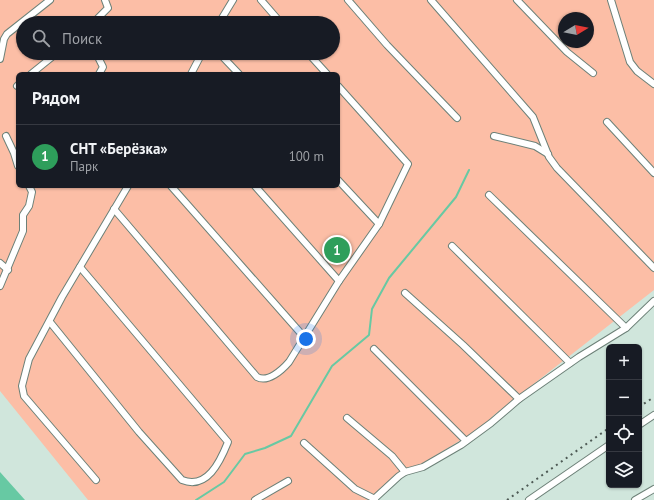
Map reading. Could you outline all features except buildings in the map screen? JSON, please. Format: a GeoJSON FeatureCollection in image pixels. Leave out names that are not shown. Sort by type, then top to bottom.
{"type":"FeatureCollection","features":[{"type":"Feature","properties":{"kind":"street"},"geometry":{"type":"LineString","coordinates":[[30,16],[50,0]]}},
{"type":"Feature","properties":{"kind":"street"},"geometry":{"type":"LineString","coordinates":[[99,16],[108,8],[105,0]]}},
{"type":"Feature","properties":{"kind":"street"},"geometry":{"type":"LineString","coordinates":[[223,16],[233,0]]}},
{"type":"Feature","properties":{"kind":"street"},"geometry":{"type":"LineString","coordinates":[[261,0],[275,16]]}},
{"type":"Feature","properties":{"kind":"street"},"geometry":{"type":"LineString","coordinates":[[348,0],[388,46],[457,118]]}},
{"type":"Feature","properties":{"kind":"street"},"geometry":{"type":"LineString","coordinates":[[431,0],[533,117],[548,154],[569,181],[654,268]]}},
{"type":"Feature","properties":{"kind":"street"},"geometry":{"type":"LineString","coordinates":[[517,0],[568,52],[593,73]]}},
{"type":"Feature","properties":{"kind":"street"},"geometry":{"type":"LineString","coordinates":[[611,0],[630,62],[637,71],[654,84]]}},
{"type":"Feature","properties":{"kind":"street"},"geometry":{"type":"LineString","coordinates":[[0,59],[4,39],[7,34],[16,27]]}},
{"type":"Feature","properties":{"kind":"street"},"geometry":{"type":"LineString","coordinates":[[34,72],[49,60]]}},
{"type":"Feature","properties":{"kind":"street"},"geometry":{"type":"LineString","coordinates":[[99,60],[102,67],[101,72]]}},
{"type":"Feature","properties":{"kind":"street"},"geometry":{"type":"LineString","coordinates":[[192,72],[198,60]]}},
{"type":"Feature","properties":{"kind":"street"},"geometry":{"type":"LineString","coordinates":[[225,60],[236,72]]}},
{"type":"Feature","properties":{"kind":"street"},"geometry":{"type":"LineString","coordinates":[[314,60],[325,72]]}},
{"type":"Feature","properties":{"kind":"street"},"geometry":{"type":"LineString","coordinates":[[114,209],[257,377],[266,379],[279,372],[289,362],[305,338],[339,281],[379,224],[408,164],[340,88]]}},
{"type":"Feature","properties":{"kind":"street"},"geometry":{"type":"LineString","coordinates":[[607,122],[654,173]]}},
{"type":"Feature","properties":{"kind":"street"},"geometry":{"type":"LineString","coordinates":[[6,136],[16,160]]}},
{"type":"Feature","properties":{"kind":"street"},"geometry":{"type":"LineString","coordinates":[[494,136],[535,146],[548,154]]}},
{"type":"Feature","properties":{"kind":"street"},"geometry":{"type":"LineString","coordinates":[[340,182],[379,224]]}},
{"type":"Feature","properties":{"kind":"street"},"geometry":{"type":"LineString","coordinates":[[0,286],[8,270],[22,231],[23,215],[29,206],[32,192],[30,188]]}},
{"type":"Feature","properties":{"kind":"street"},"geometry":{"type":"LineString","coordinates":[[96,480],[22,392],[22,386],[29,359],[80,267],[127,188]]}},
{"type":"Feature","properties":{"kind":"street"},"geometry":{"type":"LineString","coordinates":[[173,188],[305,338]]}},
{"type":"Feature","properties":{"kind":"street"},"geometry":{"type":"LineString","coordinates":[[257,188],[339,281]]}},
{"type":"Feature","properties":{"kind":"street"},"geometry":{"type":"LineString","coordinates":[[489,195],[626,328]]}},
{"type":"Feature","properties":{"kind":"street"},"geometry":{"type":"LineString","coordinates":[[452,246],[570,363]]}},
{"type":"Feature","properties":{"kind":"street"},"geometry":{"type":"LineString","coordinates":[[0,263],[8,270]]}},
{"type":"Feature","properties":{"kind":"street"},"geometry":{"type":"LineString","coordinates":[[50,322],[140,432],[182,480],[189,483],[198,482],[216,468],[228,442],[80,267]]}},
{"type":"Feature","properties":{"kind":"street"},"geometry":{"type":"LineString","coordinates":[[406,293],[519,399]]}},
{"type":"Feature","properties":{"kind":"street"},"geometry":{"type":"LineString","coordinates":[[304,443],[355,489],[374,499],[405,472],[423,467],[466,441],[519,399],[570,363],[626,328],[654,301]]}},
{"type":"Feature","properties":{"kind":"street"},"geometry":{"type":"LineString","coordinates":[[374,349],[466,441]]}},
{"type":"Feature","properties":{"kind":"street"},"geometry":{"type":"LineString","coordinates":[[642,423],[654,415]]}},
{"type":"Feature","properties":{"kind":"street"},"geometry":{"type":"LineString","coordinates":[[347,418],[392,456],[405,472]]}},
{"type":"Feature","properties":{"kind":"street"},"geometry":{"type":"LineString","coordinates":[[530,500],[606,447]]}},
{"type":"Feature","properties":{"kind":"street"},"geometry":{"type":"LineString","coordinates":[[255,500],[288,481]]}},
{"type":"Feature","properties":{"kind":"street"},"geometry":{"type":"LineString","coordinates":[[635,500],[654,489]]}},
{"type":"Feature","properties":{"kind":"shaded area"},"geometry":{"type":"Polygon","coordinates":[[[0,0],[654,0],[654,290],[494,415],[484,426],[415,468],[407,468],[376,500],[88,500],[0,391],[0,0]]]}},
{"type":"Feature","properties":{"kind":"shaded area"},"geometry":{"type":"Polygon","coordinates":[[[0,472],[25,500],[0,500],[0,472]]]}},
{"type":"Feature","properties":{"kind":"waterway"},"geometry":{"type":"LineString","coordinates":[[196,500],[224,482],[245,454],[265,448],[291,436],[332,366],[369,335],[372,309],[389,278],[456,197],[469,170]]}},
{"type":"Feature","properties":{"kind":"railway"},"geometry":{"type":"LineString","coordinates":[[642,405],[654,397]]}},
{"type":"Feature","properties":{"kind":"railway"},"geometry":{"type":"LineString","coordinates":[[507,500],[606,430]]}},
{"type":"Feature","properties":{"kind":"place","name":"СНТ «Берёзка»"},"geometry":{"type":"Point","coordinates":[337,250]}}]}
